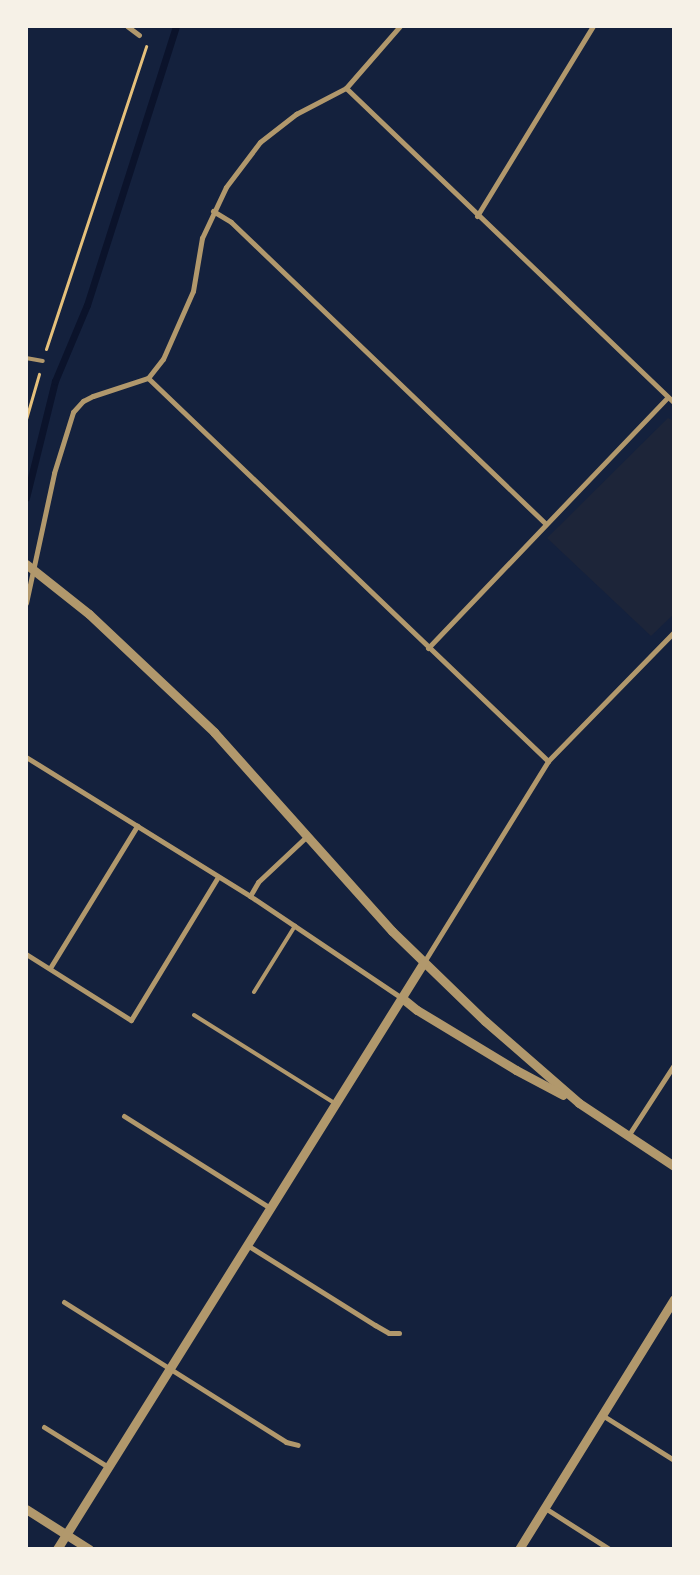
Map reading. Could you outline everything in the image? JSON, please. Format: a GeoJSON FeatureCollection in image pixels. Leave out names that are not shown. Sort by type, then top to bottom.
{"type":"FeatureCollection","features":[{"type":"Feature","properties":{"kind":"street"},"geometry":{"type":"LineString","coordinates":[[127,26],[139,35]]}},
{"type":"Feature","properties":{"kind":"street"},"geometry":{"type":"LineString","coordinates":[[26,604],[30,566],[54,473],[73,412],[93,396],[148,378],[163,359],[193,291],[202,238],[213,211],[260,142],[296,114],[346,88],[400,26]]}},
{"type":"Feature","properties":{"kind":"street"},"geometry":{"type":"LineString","coordinates":[[477,216],[593,26]]}},
{"type":"Feature","properties":{"kind":"street"},"geometry":{"type":"LineString","coordinates":[[346,88],[477,216],[674,402]]}},
{"type":"Feature","properties":{"kind":"street"},"geometry":{"type":"LineString","coordinates":[[213,211],[231,222],[546,524]]}},
{"type":"Feature","properties":{"kind":"street"},"geometry":{"type":"LineString","coordinates":[[148,378],[548,761]]}},
{"type":"Feature","properties":{"kind":"street"},"geometry":{"type":"LineString","coordinates":[[428,648],[668,396]]}},
{"type":"Feature","properties":{"kind":"street"},"geometry":{"type":"LineString","coordinates":[[30,566],[173,692],[226,746],[306,836],[424,962],[579,1103]]}},
{"type":"Feature","properties":{"kind":"street"},"geometry":{"type":"LineString","coordinates":[[56,1549],[336,1104],[548,761],[674,632]]}},
{"type":"Feature","properties":{"kind":"street"},"geometry":{"type":"LineString","coordinates":[[26,757],[250,896],[417,1010],[516,1070],[579,1103],[674,1166]]}},
{"type":"Feature","properties":{"kind":"street"},"geometry":{"type":"LineString","coordinates":[[50,968],[137,826]]}},
{"type":"Feature","properties":{"kind":"street"},"geometry":{"type":"LineString","coordinates":[[250,896],[258,882],[306,836]]}},
{"type":"Feature","properties":{"kind":"street"},"geometry":{"type":"LineString","coordinates":[[26,954],[131,1020],[218,877]]}},
{"type":"Feature","properties":{"kind":"street"},"geometry":{"type":"LineString","coordinates":[[628,1136],[674,1065]]}},
{"type":"Feature","properties":{"kind":"street"},"geometry":{"type":"LineString","coordinates":[[124,1116],[270,1208]]}},
{"type":"Feature","properties":{"kind":"street"},"geometry":{"type":"LineString","coordinates":[[247,1245],[375,1326],[389,1333],[399,1333]]}},
{"type":"Feature","properties":{"kind":"street"},"geometry":{"type":"LineString","coordinates":[[519,1549],[674,1299]]}},
{"type":"Feature","properties":{"kind":"street"},"geometry":{"type":"LineString","coordinates":[[64,1302],[286,1442],[298,1445]]}},
{"type":"Feature","properties":{"kind":"street"},"geometry":{"type":"LineString","coordinates":[[602,1415],[674,1460]]}},
{"type":"Feature","properties":{"kind":"street"},"geometry":{"type":"LineString","coordinates":[[44,1428],[108,1467]]}},
{"type":"Feature","properties":{"kind":"street"},"geometry":{"type":"LineString","coordinates":[[545,1508],[609,1549]]}},
{"type":"Feature","properties":{"kind":"street"},"geometry":{"type":"LineString","coordinates":[[26,1510],[89,1549]]}},
{"type":"Feature","properties":{"kind":"lane"},"geometry":{"type":"LineString","coordinates":[[26,358],[43,361]]}},
{"type":"Feature","properties":{"kind":"lane"},"geometry":{"type":"LineString","coordinates":[[254,992],[295,926]]}},
{"type":"Feature","properties":{"kind":"lane"},"geometry":{"type":"LineString","coordinates":[[194,1015],[336,1104]]}},
{"type":"Feature","properties":{"kind":"path"},"geometry":{"type":"LineString","coordinates":[[26,419],[43,361],[149,36]]}},
{"type":"Feature","properties":{"kind":"shaded area"},"geometry":{"type":"Polygon","coordinates":[[[668,418],[674,421],[674,614],[651,636],[547,538],[668,418]]]}},
{"type":"Feature","properties":{"kind":"waterway"},"geometry":{"type":"LineString","coordinates":[[26,498],[55,381],[87,305],[176,26]]}}]}
